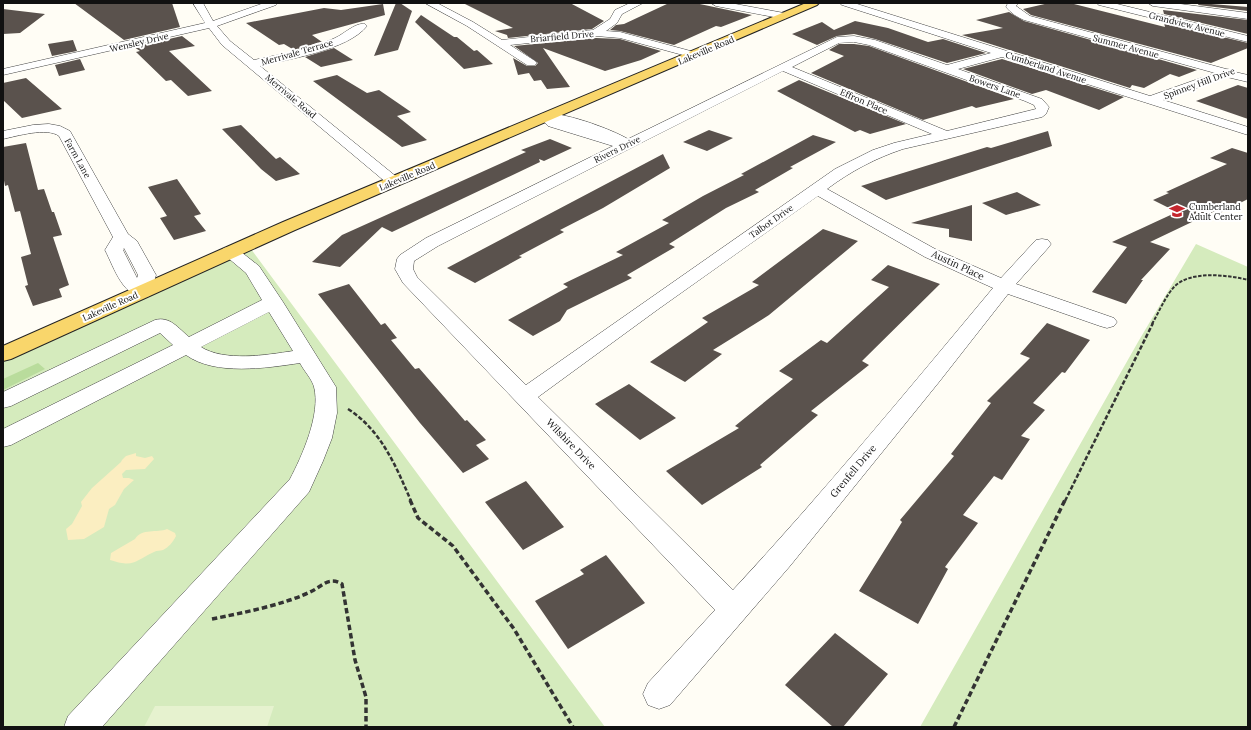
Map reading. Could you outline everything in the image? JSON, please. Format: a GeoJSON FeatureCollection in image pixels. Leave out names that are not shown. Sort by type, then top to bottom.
{"type":"FeatureCollection","features":[{"type":"Feature","properties":{"kind":"main road","name":"Lakeville Road"},"geometry":{"type":"LineString","coordinates":[[3,354],[393,181],[814,3]]}},
{"type":"Feature","properties":{"kind":"street","name":"Merrivale Road"},"geometry":{"type":"LineString","coordinates":[[198,3],[211,25],[226,43],[393,181]]}},
{"type":"Feature","properties":{"kind":"street","name":"Wensley Drive"},"geometry":{"type":"LineString","coordinates":[[3,72],[211,25],[273,3]]}},
{"type":"Feature","properties":{"kind":"street"},"geometry":{"type":"LineString","coordinates":[[430,3],[470,24],[531,63]]}},
{"type":"Feature","properties":{"kind":"street"},"geometry":{"type":"LineString","coordinates":[[596,33],[614,21],[618,12],[638,3]]}},
{"type":"Feature","properties":{"kind":"street"},"geometry":{"type":"LineString","coordinates":[[716,3],[784,16]]}},
{"type":"Feature","properties":{"kind":"street","name":"Cumberland Avenue"},"geometry":{"type":"LineString","coordinates":[[845,3],[1248,131]]}},
{"type":"Feature","properties":{"kind":"street","name":"Summer Avenue"},"geometry":{"type":"LineString","coordinates":[[1013,3],[1011,7],[1027,18],[1248,79]]}},
{"type":"Feature","properties":{"kind":"street","name":"Grandview Avenue"},"geometry":{"type":"LineString","coordinates":[[1102,3],[1248,39]]}},
{"type":"Feature","properties":{"kind":"street"},"geometry":{"type":"LineString","coordinates":[[1153,3],[1248,16]]}},
{"type":"Feature","properties":{"kind":"street"},"geometry":{"type":"LineString","coordinates":[[609,5],[624,8]]}},
{"type":"Feature","properties":{"kind":"street","name":"Merrivale Terrace"},"geometry":{"type":"LineString","coordinates":[[252,64],[325,46],[348,36],[362,26]]}},
{"type":"Feature","properties":{"kind":"street","name":"Briarfield Drive"},"geometry":{"type":"LineString","coordinates":[[500,42],[596,33],[620,35],[694,55]]}},
{"type":"Feature","properties":{"kind":"street","name":"Bowers Lane"},"geometry":{"type":"LineString","coordinates":[[850,39],[871,42],[1029,98],[1038,102],[1043,107]]}},
{"type":"Feature","properties":{"kind":"street","name":"Rivers Drive"},"geometry":{"type":"LineString","coordinates":[[409,279],[404,269],[406,260],[418,250],[626,144],[830,43],[850,39]]}},
{"type":"Feature","properties":{"kind":"street","name":"Bowers Lane"},"geometry":{"type":"LineString","coordinates":[[946,69],[1002,53]]}},
{"type":"Feature","properties":{"kind":"street","name":"Spinney Hill Drive"},"geometry":{"type":"LineString","coordinates":[[1151,100],[1248,65]]}},
{"type":"Feature","properties":{"kind":"street","name":"Effron Place"},"geometry":{"type":"LineString","coordinates":[[782,67],[946,135]]}},
{"type":"Feature","properties":{"kind":"street","name":"Talbot Drive"},"geometry":{"type":"LineString","coordinates":[[525,396],[840,172],[878,153],[899,146],[1037,114],[1042,112],[1043,107]]}},
{"type":"Feature","properties":{"kind":"street"},"geometry":{"type":"LineString","coordinates":[[546,117],[561,119],[610,136],[626,144]]}},
{"type":"Feature","properties":{"kind":"street","name":"Farm Lane"},"geometry":{"type":"LineString","coordinates":[[3,135],[34,129],[54,129],[62,131],[68,138],[122,237],[114,250],[129,280],[142,292]]}},
{"type":"Feature","properties":{"kind":"street","name":"Austin Place"},"geometry":{"type":"LineString","coordinates":[[817,189],[950,263],[1004,286],[1107,322]]}},
{"type":"Feature","properties":{"kind":"street","name":"Grenfell Drive"},"geometry":{"type":"LineString","coordinates":[[659,694],[795,540],[931,377],[1004,286],[1042,244]]}},
{"type":"Feature","properties":{"kind":"street"},"geometry":{"type":"LineString","coordinates":[[80,727],[300,485],[320,443],[326,405],[325,387],[274,302],[249,266],[230,252]]}},
{"type":"Feature","properties":{"kind":"street","name":"Wilshire Drive"},"geometry":{"type":"LineString","coordinates":[[409,279],[733,609]]}},
{"type":"Feature","properties":{"kind":"street"},"geometry":{"type":"LineString","coordinates":[[3,439],[274,302]]}},
{"type":"Feature","properties":{"kind":"street"},"geometry":{"type":"LineString","coordinates":[[3,401],[162,324],[199,354],[222,361],[264,361],[307,356]]}},
{"type":"Feature","properties":{"kind":"path"},"geometry":{"type":"LineString","coordinates":[[954,727],[1145,338],[1174,286],[1194,277],[1219,276],[1237,277],[1248,280]]}},
{"type":"Feature","properties":{"kind":"path"},"geometry":{"type":"LineString","coordinates":[[326,405],[337,405],[351,410],[367,423],[389,455],[418,518],[425,525],[446,539],[514,629],[573,727]]}},
{"type":"Feature","properties":{"kind":"path"},"geometry":{"type":"LineString","coordinates":[[178,619],[201,622],[260,608],[316,590],[331,579],[336,579],[342,584],[355,660],[366,697],[366,727]]}},
{"type":"Feature","properties":{"kind":"green space"},"geometry":{"type":"Polygon","coordinates":[[[1196,244],[1248,267],[1248,727],[920,727],[1138,342],[1196,244]]]}},
{"type":"Feature","properties":{"kind":"green space"},"geometry":{"type":"Polygon","coordinates":[[[248,245],[605,727],[3,727],[3,356],[248,245]]]}},
{"type":"Feature","properties":{"kind":"green space"},"geometry":{"type":"Polygon","coordinates":[[[38,363],[45,369],[3,390],[3,379],[38,363]]]}},
{"type":"Feature","properties":{"kind":"green space"},"geometry":{"type":"Polygon","coordinates":[[[155,706],[274,706],[267,727],[144,727],[155,706]]]}},
{"type":"Feature","properties":{"kind":"sand"},"geometry":{"type":"Polygon","coordinates":[[[136,453],[136,456],[145,458],[152,456],[154,459],[145,469],[126,470],[122,474],[123,478],[134,480],[124,489],[115,505],[109,509],[104,527],[84,539],[68,540],[66,529],[72,524],[82,506],[81,502],[92,488],[126,456],[136,453]]]}},
{"type":"Feature","properties":{"kind":"sand"},"geometry":{"type":"Polygon","coordinates":[[[167,529],[175,533],[176,536],[171,544],[163,550],[155,551],[138,561],[130,563],[110,560],[111,553],[135,539],[142,533],[167,529]]]}},
{"type":"Feature","properties":{"kind":"building"},"geometry":{"type":"Polygon","coordinates":[[[74,3],[172,3],[180,27],[124,40],[74,3]]]}},
{"type":"Feature","properties":{"kind":"building"},"geometry":{"type":"Polygon","coordinates":[[[396,3],[400,3],[412,11],[398,50],[374,56],[396,3]]]}},
{"type":"Feature","properties":{"kind":"building"},"geometry":{"type":"Polygon","coordinates":[[[463,3],[570,3],[604,21],[592,29],[508,38],[507,35],[495,31],[513,28],[463,3]]]}},
{"type":"Feature","properties":{"kind":"building"},"geometry":{"type":"Polygon","coordinates":[[[669,3],[695,3],[752,15],[721,27],[716,26],[674,45],[620,31],[610,30],[616,25],[624,24],[669,3]]]}},
{"type":"Feature","properties":{"kind":"building"},"geometry":{"type":"Polygon","coordinates":[[[1049,3],[1070,3],[1165,27],[1164,23],[1248,43],[1248,48],[1211,63],[1031,15],[1023,9],[1049,3]]]}},
{"type":"Feature","properties":{"kind":"building"},"geometry":{"type":"Polygon","coordinates":[[[1199,3],[1248,7],[1248,11],[1198,5],[1199,3]]]}},
{"type":"Feature","properties":{"kind":"building"},"geometry":{"type":"Polygon","coordinates":[[[383,4],[385,15],[312,35],[322,42],[294,50],[284,44],[279,45],[246,23],[324,8],[341,10],[383,4]]]}},
{"type":"Feature","properties":{"kind":"building"},"geometry":{"type":"Polygon","coordinates":[[[3,9],[45,14],[20,33],[3,34],[3,9]]]}},
{"type":"Feature","properties":{"kind":"building"},"geometry":{"type":"Polygon","coordinates":[[[1163,10],[1248,20],[1248,34],[1164,14],[1163,10]]]}},
{"type":"Feature","properties":{"kind":"building"},"geometry":{"type":"Polygon","coordinates":[[[1009,12],[1024,21],[1197,70],[1179,77],[1170,74],[1144,88],[1132,85],[1130,88],[962,35],[1003,28],[976,20],[1009,12]]]}},
{"type":"Feature","properties":{"kind":"building"},"geometry":{"type":"Polygon","coordinates":[[[421,15],[454,37],[457,37],[474,51],[477,50],[493,64],[464,69],[415,22],[421,15]]]}},
{"type":"Feature","properties":{"kind":"building"},"geometry":{"type":"Polygon","coordinates":[[[855,21],[888,28],[928,42],[943,39],[986,53],[947,63],[875,39],[854,34],[837,36],[817,45],[792,34],[822,22],[834,30],[855,21]]]}},
{"type":"Feature","properties":{"kind":"building"},"geometry":{"type":"Polygon","coordinates":[[[182,36],[195,46],[169,51],[212,91],[188,96],[171,80],[166,81],[136,52],[140,51],[134,47],[182,36]]]}},
{"type":"Feature","properties":{"kind":"building"},"geometry":{"type":"Polygon","coordinates":[[[596,38],[620,39],[661,51],[641,60],[605,71],[543,48],[570,87],[547,89],[541,80],[534,81],[529,73],[518,75],[513,58],[527,66],[535,66],[538,63],[514,46],[596,38]]]}},
{"type":"Feature","properties":{"kind":"building"},"geometry":{"type":"Polygon","coordinates":[[[73,40],[77,51],[52,56],[48,44],[73,40]]]}},
{"type":"Feature","properties":{"kind":"building"},"geometry":{"type":"Polygon","coordinates":[[[839,44],[869,46],[1014,99],[976,108],[972,106],[923,120],[811,73],[844,56],[829,50],[839,44]]]}},
{"type":"Feature","properties":{"kind":"building"},"geometry":{"type":"Polygon","coordinates":[[[334,48],[353,60],[321,67],[305,57],[334,48]]]}},
{"type":"Feature","properties":{"kind":"building"},"geometry":{"type":"Polygon","coordinates":[[[80,59],[85,70],[59,76],[55,65],[80,59]]]}},
{"type":"Feature","properties":{"kind":"building"},"geometry":{"type":"Polygon","coordinates":[[[1002,59],[1124,97],[1099,110],[1046,90],[1032,94],[963,69],[1002,59]]]}},
{"type":"Feature","properties":{"kind":"building"},"geometry":{"type":"Polygon","coordinates":[[[337,75],[367,93],[379,90],[411,112],[397,116],[427,140],[402,147],[313,81],[337,75]]]}},
{"type":"Feature","properties":{"kind":"building"},"geometry":{"type":"Polygon","coordinates":[[[26,78],[62,109],[22,118],[3,100],[3,83],[26,78]]]}},
{"type":"Feature","properties":{"kind":"building"},"geometry":{"type":"Polygon","coordinates":[[[799,80],[906,124],[870,134],[860,130],[855,132],[777,91],[799,80]]]}},
{"type":"Feature","properties":{"kind":"building"},"geometry":{"type":"Polygon","coordinates":[[[1238,85],[1248,88],[1248,119],[1196,101],[1238,85]]]}},
{"type":"Feature","properties":{"kind":"building"},"geometry":{"type":"Polygon","coordinates":[[[241,125],[276,159],[280,157],[300,174],[276,181],[261,169],[222,129],[241,125]]]}},
{"type":"Feature","properties":{"kind":"building"},"geometry":{"type":"Polygon","coordinates":[[[709,130],[733,138],[707,151],[683,142],[709,130]]]}},
{"type":"Feature","properties":{"kind":"building"},"geometry":{"type":"Polygon","coordinates":[[[1048,131],[1052,146],[886,200],[861,186],[987,147],[991,148],[1048,131]]]}},
{"type":"Feature","properties":{"kind":"building"},"geometry":{"type":"Polygon","coordinates":[[[813,135],[836,142],[790,167],[793,168],[755,190],[759,192],[726,208],[669,244],[675,247],[627,275],[632,278],[567,310],[560,321],[533,336],[508,320],[568,287],[563,284],[623,255],[616,252],[669,223],[662,220],[703,196],[744,175],[741,174],[813,135]]]}},
{"type":"Feature","properties":{"kind":"building"},"geometry":{"type":"Polygon","coordinates":[[[550,139],[572,148],[544,161],[539,159],[540,162],[392,232],[382,227],[340,267],[312,262],[342,235],[526,152],[521,150],[550,139]]]}},
{"type":"Feature","properties":{"kind":"building"},"geometry":{"type":"Polygon","coordinates":[[[26,143],[38,190],[44,189],[62,235],[53,237],[69,285],[59,289],[62,297],[33,306],[25,286],[28,285],[21,257],[31,254],[20,211],[15,212],[8,185],[5,186],[3,175],[3,147],[26,143]]]}},
{"type":"Feature","properties":{"kind":"building"},"geometry":{"type":"Polygon","coordinates":[[[1232,148],[1248,153],[1248,199],[1220,213],[1215,211],[1150,242],[1170,249],[1141,280],[1143,280],[1126,304],[1092,292],[1127,247],[1112,242],[1177,212],[1153,200],[1169,193],[1166,192],[1227,164],[1210,158],[1232,148]]]}},
{"type":"Feature","properties":{"kind":"building"},"geometry":{"type":"Polygon","coordinates":[[[663,154],[670,168],[603,208],[560,230],[564,232],[519,256],[522,257],[475,283],[447,268],[663,154]]]}},
{"type":"Feature","properties":{"kind":"building"},"geometry":{"type":"Polygon","coordinates":[[[177,179],[201,214],[194,216],[206,231],[174,240],[160,218],[167,216],[148,187],[177,179]]]}},
{"type":"Feature","properties":{"kind":"building"},"geometry":{"type":"Polygon","coordinates":[[[1017,192],[1041,205],[1006,215],[982,203],[1017,192]]]}},
{"type":"Feature","properties":{"kind":"building"},"geometry":{"type":"Polygon","coordinates":[[[972,205],[972,241],[949,237],[949,229],[911,223],[972,205]]]}},
{"type":"Feature","properties":{"kind":"building"},"geometry":{"type":"Polygon","coordinates":[[[823,229],[858,241],[769,315],[713,350],[722,354],[685,382],[650,362],[708,322],[702,318],[759,285],[752,282],[823,229]]]}},
{"type":"Feature","properties":{"kind":"building"},"geometry":{"type":"Polygon","coordinates":[[[888,265],[940,284],[862,361],[869,365],[811,411],[818,415],[760,465],[762,467],[702,505],[666,471],[739,428],[735,426],[793,379],[779,371],[821,340],[827,343],[889,287],[871,280],[888,265]]]}},
{"type":"Feature","properties":{"kind":"building"},"geometry":{"type":"Polygon","coordinates":[[[349,284],[381,325],[385,323],[397,338],[391,340],[415,369],[419,368],[465,421],[467,420],[486,440],[476,445],[489,459],[463,473],[420,423],[318,294],[349,284]]]}},
{"type":"Feature","properties":{"kind":"building"},"geometry":{"type":"Polygon","coordinates":[[[1047,323],[1090,340],[1065,373],[1062,372],[1033,403],[1045,410],[1021,436],[1030,439],[1002,480],[994,476],[963,515],[978,523],[945,567],[948,569],[918,624],[859,591],[902,522],[900,520],[954,456],[951,454],[991,403],[987,401],[1030,358],[1020,354],[1047,323]]]}},
{"type":"Feature","properties":{"kind":"building"},"geometry":{"type":"Polygon","coordinates":[[[629,384],[676,418],[640,440],[595,404],[629,384]]]}},
{"type":"Feature","properties":{"kind":"building"},"geometry":{"type":"Polygon","coordinates":[[[526,481],[564,527],[523,550],[485,502],[526,481]]]}},
{"type":"Feature","properties":{"kind":"building"},"geometry":{"type":"Polygon","coordinates":[[[606,555],[645,603],[568,649],[535,601],[584,574],[580,570],[606,555]]]}},
{"type":"Feature","properties":{"kind":"building"},"geometry":{"type":"Polygon","coordinates":[[[835,633],[888,674],[843,727],[833,727],[785,685],[835,633]]]}},
{"type":"Feature","properties":{"kind":"place","name":"Cumberland Adult Center"},"geometry":{"type":"Point","coordinates":[1177,211]}}]}
